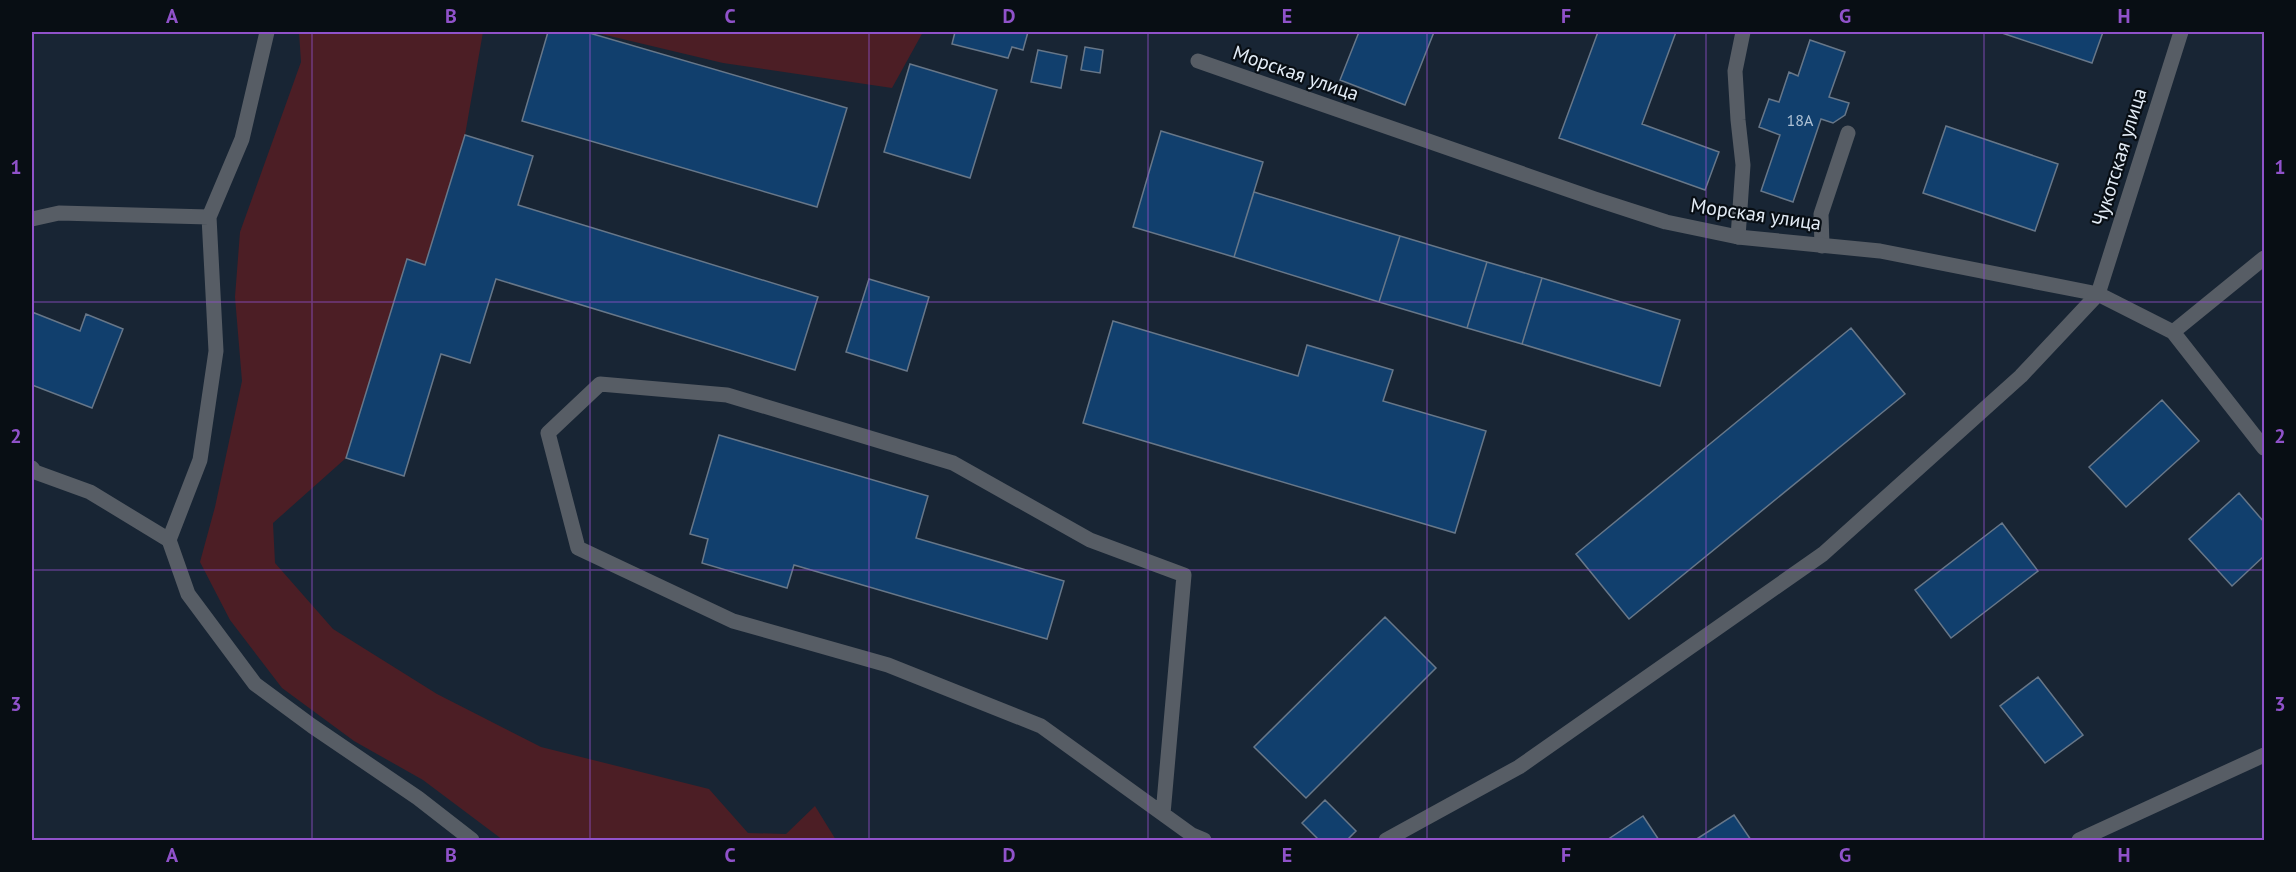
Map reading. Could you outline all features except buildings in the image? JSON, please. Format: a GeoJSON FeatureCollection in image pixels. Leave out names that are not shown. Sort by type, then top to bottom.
{"type":"FeatureCollection","features":[{"type":"Feature","properties":{"kind":"street"},"geometry":{"type":"LineString","coordinates":[[169,540],[200,460],[216,351],[209,217],[242,139],[267,32]]}},
{"type":"Feature","properties":{"kind":"street"},"geometry":{"type":"LineString","coordinates":[[1738,237],[1743,165],[1736,71],[1743,32]]}},
{"type":"Feature","properties":{"kind":"street","name":"Чукотская улица"},"geometry":{"type":"LineString","coordinates":[[2098,294],[2181,32]]}},
{"type":"Feature","properties":{"kind":"street","name":"Морская улица"},"geometry":{"type":"LineString","coordinates":[[1198,61],[1666,222],[1738,237],[1880,251],[2098,294],[2174,332],[2265,448]]}},
{"type":"Feature","properties":{"kind":"street"},"geometry":{"type":"LineString","coordinates":[[1822,246],[1821,214],[1848,133]]}},
{"type":"Feature","properties":{"kind":"street"},"geometry":{"type":"LineString","coordinates":[[32,219],[59,213],[209,217]]}},
{"type":"Feature","properties":{"kind":"street"},"geometry":{"type":"LineString","coordinates":[[2174,332],[2265,258]]}},
{"type":"Feature","properties":{"kind":"street"},"geometry":{"type":"LineString","coordinates":[[1386,840],[1519,767],[1823,554],[2021,376],[2098,294]]}},
{"type":"Feature","properties":{"kind":"street"},"geometry":{"type":"LineString","coordinates":[[1163,814],[1184,574],[1090,540],[953,463],[727,395],[600,384],[548,433],[578,548],[733,621],[888,665],[1041,726],[1192,835],[1204,840]]}},
{"type":"Feature","properties":{"kind":"street"},"geometry":{"type":"LineString","coordinates":[[32,468],[35,472],[90,492],[169,540],[188,594],[255,684],[418,798],[472,840]]}},
{"type":"Feature","properties":{"kind":"street"},"geometry":{"type":"LineString","coordinates":[[2079,840],[2265,755]]}},
{"type":"Feature","properties":{"kind":"shaded area"},"geometry":{"type":"Polygon","coordinates":[[[299,32],[483,32],[465,135],[425,265],[407,259],[346,458],[273,523],[275,563],[333,629],[437,694],[541,747],[709,789],[748,833],[786,834],[815,806],[836,840],[503,840],[423,780],[354,741],[282,688],[230,620],[200,562],[215,507],[242,381],[235,297],[240,232],[301,62],[299,32]]]}},
{"type":"Feature","properties":{"kind":"shaded area"},"geometry":{"type":"Polygon","coordinates":[[[593,32],[923,32],[892,88],[723,63],[593,32]]]}}]}
